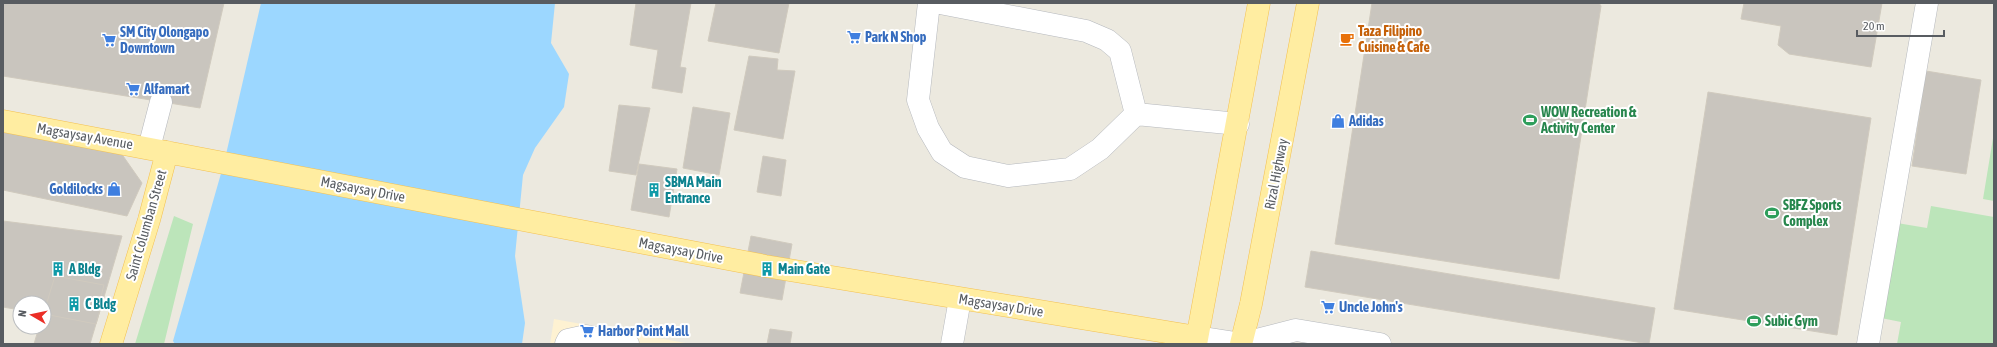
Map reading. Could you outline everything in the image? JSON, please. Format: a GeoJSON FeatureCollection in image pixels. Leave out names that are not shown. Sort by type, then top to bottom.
{"type":"FeatureCollection","features":[{"type":"Feature","properties":{"kind":"main road"},"geometry":{"type":"LineString","coordinates":[[1197,340],[1238,124],[1259,3]]}},
{"type":"Feature","properties":{"kind":"main road","name":"Rizal Highway"},"geometry":{"type":"LineString","coordinates":[[1241,344],[1251,304],[1308,3]]}},
{"type":"Feature","properties":{"kind":"main road","name":"Magsaysay Avenue"},"geometry":{"type":"LineString","coordinates":[[3,121],[158,150]]}},
{"type":"Feature","properties":{"kind":"main road","name":"Magsaysay Drive"},"geometry":{"type":"LineString","coordinates":[[158,150],[765,266],[1197,340]]}},
{"type":"Feature","properties":{"kind":"main road","name":"Saint Columban Street"},"geometry":{"type":"LineString","coordinates":[[111,344],[149,220],[158,150]]}},
{"type":"Feature","properties":{"kind":"street"},"geometry":{"type":"LineString","coordinates":[[929,3],[918,100],[928,128],[942,152],[965,167],[1008,176],[1070,169],[1100,149],[1136,114],[1238,124]]}},
{"type":"Feature","properties":{"kind":"street"},"geometry":{"type":"LineString","coordinates":[[940,3],[1086,31],[1107,40],[1120,51],[1136,114]]}},
{"type":"Feature","properties":{"kind":"street"},"geometry":{"type":"LineString","coordinates":[[1868,344],[1927,3]]}},
{"type":"Feature","properties":{"kind":"street"},"geometry":{"type":"LineString","coordinates":[[158,150],[161,102]]}},
{"type":"Feature","properties":{"kind":"street"},"geometry":{"type":"LineString","coordinates":[[952,344],[960,299]]}},
{"type":"Feature","properties":{"kind":"street"},"geometry":{"type":"LineString","coordinates":[[1197,340],[1241,344],[1296,330],[1380,344]]}},
{"type":"Feature","properties":{"kind":"street"},"geometry":{"type":"LineString","coordinates":[[566,344],[568,340],[586,336],[628,344]]}},
{"type":"Feature","properties":{"kind":"shaded area","name":"Harbor Point Mall"},"geometry":{"type":"Polygon","coordinates":[[[554,319],[691,344],[550,344],[554,319]]]}},
{"type":"Feature","properties":{"kind":"green space"},"geometry":{"type":"Polygon","coordinates":[[[1994,132],[1994,201],[1983,199],[1994,132]]]}},
{"type":"Feature","properties":{"kind":"green space"},"geometry":{"type":"Polygon","coordinates":[[[1931,206],[1994,217],[1994,344],[1897,344],[1901,322],[1881,318],[1897,223],[1927,228],[1931,206]]]}},
{"type":"Feature","properties":{"kind":"green space"},"geometry":{"type":"Polygon","coordinates":[[[174,216],[193,224],[164,344],[135,344],[174,216]]]}},
{"type":"Feature","properties":{"kind":"water"},"geometry":{"type":"Polygon","coordinates":[[[261,3],[555,3],[551,43],[569,74],[564,107],[535,148],[523,175],[515,256],[525,323],[522,344],[175,344],[173,341],[224,163],[261,3]]]}},
{"type":"Feature","properties":{"kind":"building","name":"SM City Olongapo Downtown"},"geometry":{"type":"Polygon","coordinates":[[[3,3],[224,3],[200,108],[3,76],[3,3]]]}},
{"type":"Feature","properties":{"kind":"building"},"geometry":{"type":"Polygon","coordinates":[[[636,3],[691,3],[680,67],[686,68],[682,93],[652,88],[658,50],[630,45],[636,3]]]}},
{"type":"Feature","properties":{"kind":"building"},"geometry":{"type":"Polygon","coordinates":[[[716,3],[789,3],[779,53],[708,41],[716,3]]]}},
{"type":"Feature","properties":{"kind":"building"},"geometry":{"type":"Polygon","coordinates":[[[1372,3],[1599,3],[1601,6],[1559,279],[1335,244],[1372,3]]]}},
{"type":"Feature","properties":{"kind":"building"},"geometry":{"type":"Polygon","coordinates":[[[1744,3],[1882,3],[1871,67],[1789,54],[1778,45],[1781,26],[1741,19],[1744,3]]]}},
{"type":"Feature","properties":{"kind":"building"},"geometry":{"type":"Polygon","coordinates":[[[749,56],[778,59],[777,70],[795,71],[783,139],[734,130],[749,56]]]}},
{"type":"Feature","properties":{"kind":"building"},"geometry":{"type":"Polygon","coordinates":[[[1926,71],[1981,80],[1966,174],[1912,166],[1926,71]]]}},
{"type":"Feature","properties":{"kind":"building","name":"SBFZ Sports Complex"},"geometry":{"type":"Polygon","coordinates":[[[1708,92],[1871,118],[1837,335],[1674,309],[1708,92]]]}},
{"type":"Feature","properties":{"kind":"building"},"geometry":{"type":"Polygon","coordinates":[[[619,105],[650,108],[636,175],[609,171],[619,105]]]}},
{"type":"Feature","properties":{"kind":"building"},"geometry":{"type":"Polygon","coordinates":[[[693,107],[730,113],[719,175],[683,168],[693,107]]]}},
{"type":"Feature","properties":{"kind":"building"},"geometry":{"type":"Polygon","coordinates":[[[3,124],[121,153],[142,183],[127,216],[3,190],[3,124]]]}},
{"type":"Feature","properties":{"kind":"building"},"geometry":{"type":"Polygon","coordinates":[[[763,156],[786,160],[781,196],[757,192],[763,156]]]}},
{"type":"Feature","properties":{"kind":"building","name":"SBMA Main Entrance"},"geometry":{"type":"Polygon","coordinates":[[[639,164],[677,169],[669,217],[631,210],[639,164]]]}},
{"type":"Feature","properties":{"kind":"building","name":"A Bldg"},"geometry":{"type":"Polygon","coordinates":[[[3,221],[122,236],[96,324],[52,316],[52,295],[12,295],[12,309],[3,307],[3,221]]]}},
{"type":"Feature","properties":{"kind":"building","name":"Main Gate"},"geometry":{"type":"Polygon","coordinates":[[[751,236],[792,244],[782,300],[740,293],[751,236]]]}},
{"type":"Feature","properties":{"kind":"building"},"geometry":{"type":"Polygon","coordinates":[[[1311,251],[1655,308],[1649,344],[1305,287],[1311,251]]]}},
{"type":"Feature","properties":{"kind":"building","name":"C Bldg"},"geometry":{"type":"Polygon","coordinates":[[[55,276],[104,285],[101,296],[104,297],[90,344],[34,344],[37,335],[52,335],[52,295],[49,295],[55,276]]]}},
{"type":"Feature","properties":{"kind":"building"},"geometry":{"type":"Polygon","coordinates":[[[770,329],[792,332],[790,344],[767,344],[770,329]]]}},
{"type":"Feature","properties":{"kind":"place","name":"Park N Shop"},"geometry":{"type":"Point","coordinates":[854,37]}},
{"type":"Feature","properties":{"kind":"place","name":"Taza Filipino Cuisine & Cafe"},"geometry":{"type":"Point","coordinates":[1347,39]}},
{"type":"Feature","properties":{"kind":"place","name":"SM City Olongapo Downtown"},"geometry":{"type":"Point","coordinates":[109,40]}},
{"type":"Feature","properties":{"kind":"place","name":"Alfamart"},"geometry":{"type":"Point","coordinates":[133,89]}},
{"type":"Feature","properties":{"kind":"place","name":"WOW Recreation & Activity Center"},"geometry":{"type":"Point","coordinates":[1530,120]}},
{"type":"Feature","properties":{"kind":"place","name":"Adidas"},"geometry":{"type":"Point","coordinates":[1338,121]}},
{"type":"Feature","properties":{"kind":"place","name":"Goldilocks"},"geometry":{"type":"Point","coordinates":[114,189]}},
{"type":"Feature","properties":{"kind":"place","name":"SBMA Main Entrance"},"geometry":{"type":"Point","coordinates":[654,190]}},
{"type":"Feature","properties":{"kind":"place","name":"SBFZ Sports Complex"},"geometry":{"type":"Point","coordinates":[1772,213]}},
{"type":"Feature","properties":{"kind":"place","name":"A Bldg"},"geometry":{"type":"Point","coordinates":[58,269]}},
{"type":"Feature","properties":{"kind":"place","name":"Main Gate"},"geometry":{"type":"Point","coordinates":[767,269]}},
{"type":"Feature","properties":{"kind":"place","name":"C Bldg"},"geometry":{"type":"Point","coordinates":[74,304]}},
{"type":"Feature","properties":{"kind":"place","name":"Uncle John's"},"geometry":{"type":"Point","coordinates":[1328,307]}},
{"type":"Feature","properties":{"kind":"place","name":"Subic Gym"},"geometry":{"type":"Point","coordinates":[1754,321]}},
{"type":"Feature","properties":{"kind":"place","name":"Harbor Point Mall"},"geometry":{"type":"Point","coordinates":[587,331]}}]}
